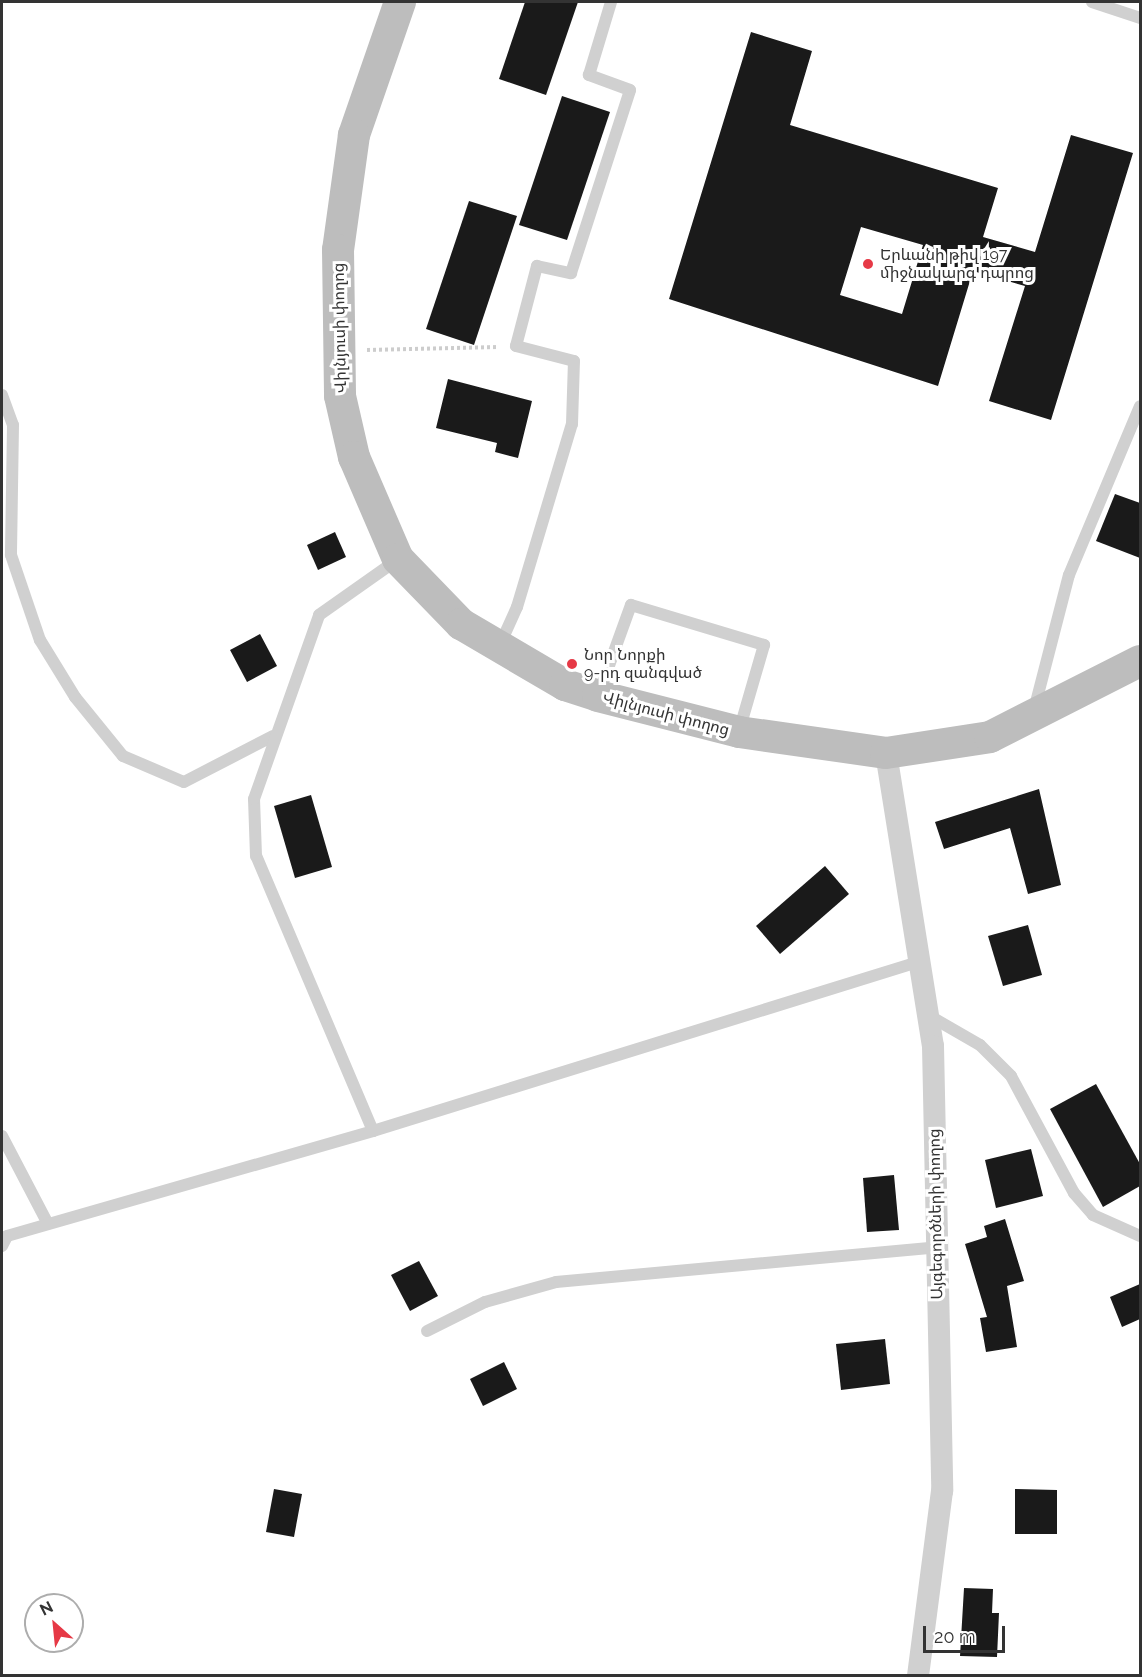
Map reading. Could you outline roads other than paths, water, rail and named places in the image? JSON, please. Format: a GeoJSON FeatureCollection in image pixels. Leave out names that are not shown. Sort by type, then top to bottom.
{"type":"FeatureCollection","features":[{"type":"Feature","properties":{"kind":"street","name":"Վիլնյուսի փողոց"},"geometry":{"type":"LineString","coordinates":[[400,2],[354,135],[338,250],[337,338],[340,396],[354,457],[398,559],[461,624],[498,649],[565,685],[598,696],[739,732],[886,753],[990,737],[1140,661]]}},
{"type":"Feature","properties":{"kind":"street","name":"Այգեգործների փողոց"},"geometry":{"type":"LineString","coordinates":[[886,753],[933,1046],[942,1491],[918,1676]]}},
{"type":"Feature","properties":{"kind":"lane"},"geometry":{"type":"LineString","coordinates":[[498,649],[517,607],[572,424],[574,361],[516,346],[537,266],[571,273],[630,90],[589,75],[611,2]]}},
{"type":"Feature","properties":{"kind":"lane"},"geometry":{"type":"LineString","coordinates":[[1092,2],[1140,18]]}},
{"type":"Feature","properties":{"kind":"lane"},"geometry":{"type":"LineString","coordinates":[[2,394],[13,425],[11,555],[40,640],[75,697],[123,756],[184,782],[273,736]]}},
{"type":"Feature","properties":{"kind":"lane"},"geometry":{"type":"LineString","coordinates":[[1032,717],[1069,575],[1140,406]]}},
{"type":"Feature","properties":{"kind":"lane"},"geometry":{"type":"LineString","coordinates":[[373,1131],[256,856],[254,799],[273,736],[319,615],[398,559]]}},
{"type":"Feature","properties":{"kind":"lane"},"geometry":{"type":"LineString","coordinates":[[598,696],[631,605],[764,645],[739,732]]}},
{"type":"Feature","properties":{"kind":"lane"},"geometry":{"type":"LineString","coordinates":[[2,1246],[7,1236],[373,1131],[918,962]]}},
{"type":"Feature","properties":{"kind":"lane"},"geometry":{"type":"LineString","coordinates":[[927,1015],[980,1045],[1011,1076],[1074,1194],[1092,1215],[1140,1236]]}},
{"type":"Feature","properties":{"kind":"lane"},"geometry":{"type":"LineString","coordinates":[[2,1136],[48,1224]]}},
{"type":"Feature","properties":{"kind":"lane"},"geometry":{"type":"LineString","coordinates":[[427,1331],[484,1302],[556,1282],[937,1247]]}},
{"type":"Feature","properties":{"kind":"place","name":"Երևանի թիվ 197 միջնակարգ դպրոց"},"geometry":{"type":"Point","coordinates":[868,264]}},
{"type":"Feature","properties":{"kind":"place","name":"Նոր Նորքի 9-րդ զանգված"},"geometry":{"type":"Point","coordinates":[572,664]}}]}
